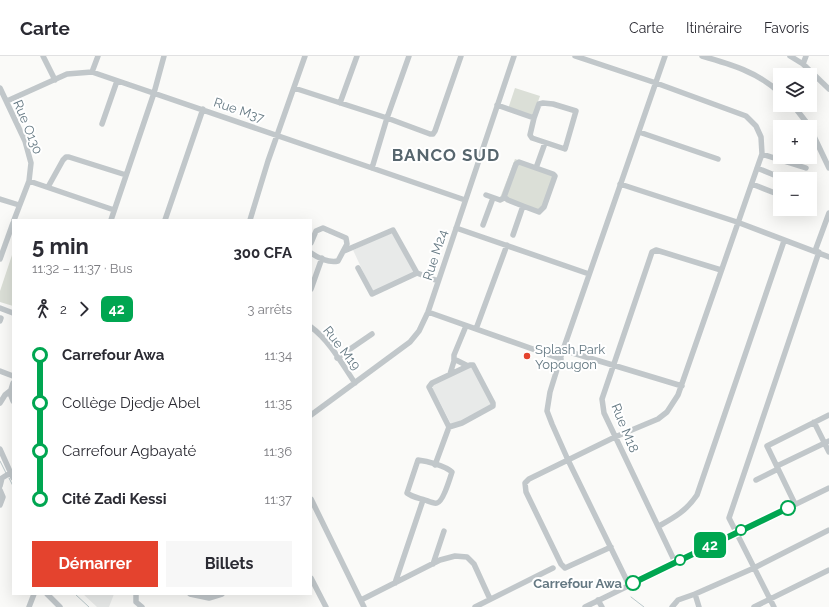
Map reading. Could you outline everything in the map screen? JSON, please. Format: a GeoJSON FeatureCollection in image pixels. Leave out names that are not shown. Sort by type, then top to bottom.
{"type":"FeatureCollection","features":[{"type":"Feature","properties":{"kind":"street"},"geometry":{"type":"LineString","coordinates":[[43,56],[55,80]]}},
{"type":"Feature","properties":{"kind":"street"},"geometry":{"type":"LineString","coordinates":[[92,72],[98,56]]}},
{"type":"Feature","properties":{"kind":"street"},"geometry":{"type":"LineString","coordinates":[[111,219],[154,94],[164,56]]}},
{"type":"Feature","properties":{"kind":"street"},"geometry":{"type":"LineString","coordinates":[[250,219],[305,56]]}},
{"type":"Feature","properties":{"kind":"street"},"geometry":{"type":"LineString","coordinates":[[340,103],[356,56]]}},
{"type":"Feature","properties":{"kind":"street"},"geometry":{"type":"LineString","coordinates":[[372,168],[387,118],[409,56]]}},
{"type":"Feature","properties":{"kind":"street"},"geometry":{"type":"LineString","coordinates":[[294,88],[433,134],[461,56]]}},
{"type":"Feature","properties":{"kind":"street","name":"Rue M24"},"geometry":{"type":"LineString","coordinates":[[312,414],[413,339],[419,331],[428,312],[514,56]]}},
{"type":"Feature","properties":{"kind":"street"},"geometry":{"type":"LineString","coordinates":[[576,56],[746,116],[756,126],[761,137],[762,154],[752,184],[737,222],[682,386],[667,412],[658,419],[568,460],[529,479],[525,483],[526,492],[564,568],[611,547]]}},
{"type":"Feature","properties":{"kind":"street"},"geometry":{"type":"LineString","coordinates":[[629,585],[568,460],[547,410],[550,392],[563,350],[665,56]]}},
{"type":"Feature","properties":{"kind":"street"},"geometry":{"type":"LineString","coordinates":[[702,56],[750,73],[773,87]]}},
{"type":"Feature","properties":{"kind":"street"},"geometry":{"type":"LineString","coordinates":[[790,56],[803,64],[829,89]]}},
{"type":"Feature","properties":{"kind":"street"},"geometry":{"type":"LineString","coordinates":[[803,64],[806,56]]}},
{"type":"Feature","properties":{"kind":"street","name":"Rue M37"},"geometry":{"type":"LineString","coordinates":[[7,101],[67,74],[92,72],[465,200]]}},
{"type":"Feature","properties":{"kind":"street"},"geometry":{"type":"LineString","coordinates":[[102,124],[117,81]]}},
{"type":"Feature","properties":{"kind":"street","name":"Rue O130"},"geometry":{"type":"LineString","coordinates":[[0,88],[25,142],[31,163],[29,181],[14,219]]}},
{"type":"Feature","properties":{"kind":"street"},"geometry":{"type":"LineString","coordinates":[[539,104],[553,104],[576,111],[565,149],[545,143],[532,138],[530,135],[539,104]]}},
{"type":"Feature","properties":{"kind":"street"},"geometry":{"type":"LineString","coordinates":[[497,105],[534,118]]}},
{"type":"Feature","properties":{"kind":"street"},"geometry":{"type":"LineString","coordinates":[[165,219],[203,109]]}},
{"type":"Feature","properties":{"kind":"street"},"geometry":{"type":"LineString","coordinates":[[798,112],[805,120]]}},
{"type":"Feature","properties":{"kind":"street"},"geometry":{"type":"LineString","coordinates":[[639,132],[718,158]]}},
{"type":"Feature","properties":{"kind":"street"},"geometry":{"type":"LineString","coordinates":[[817,142],[829,168]]}},
{"type":"Feature","properties":{"kind":"street"},"geometry":{"type":"LineString","coordinates":[[536,168],[545,143]]}},
{"type":"Feature","properties":{"kind":"street"},"geometry":{"type":"LineString","coordinates":[[762,154],[806,168]]}},
{"type":"Feature","properties":{"kind":"street"},"geometry":{"type":"LineString","coordinates":[[48,187],[66,157],[126,175]]}},
{"type":"Feature","properties":{"kind":"street"},"geometry":{"type":"LineString","coordinates":[[486,195],[501,200],[504,198],[539,212],[544,208],[555,175],[518,162],[504,198]]}},
{"type":"Feature","properties":{"kind":"street"},"geometry":{"type":"LineString","coordinates":[[757,168],[773,175]]}},
{"type":"Feature","properties":{"kind":"street"},"geometry":{"type":"LineString","coordinates":[[29,181],[114,210]]}},
{"type":"Feature","properties":{"kind":"street"},"geometry":{"type":"LineString","coordinates":[[620,184],[737,222],[784,241],[817,251],[829,257]]}},
{"type":"Feature","properties":{"kind":"street"},"geometry":{"type":"LineString","coordinates":[[752,184],[773,192]]}},
{"type":"Feature","properties":{"kind":"street"},"geometry":{"type":"LineString","coordinates":[[483,225],[493,198]]}},
{"type":"Feature","properties":{"kind":"street"},"geometry":{"type":"LineString","coordinates":[[0,199],[19,205]]}},
{"type":"Feature","properties":{"kind":"street"},"geometry":{"type":"LineString","coordinates":[[513,235],[523,206]]}},
{"type":"Feature","properties":{"kind":"street"},"geometry":{"type":"LineString","coordinates":[[774,607],[729,518],[829,213]]}},
{"type":"Feature","properties":{"kind":"street","name":"Rue O130"},"geometry":{"type":"LineString","coordinates":[[0,260],[12,224]]}},
{"type":"Feature","properties":{"kind":"street"},"geometry":{"type":"LineString","coordinates":[[312,241],[316,231],[323,228],[346,238],[347,244],[338,261],[332,261],[312,253]]}},
{"type":"Feature","properties":{"kind":"street"},"geometry":{"type":"LineString","coordinates":[[456,228],[589,274]]}},
{"type":"Feature","properties":{"kind":"street"},"geometry":{"type":"LineString","coordinates":[[344,251],[393,230],[417,274]]}},
{"type":"Feature","properties":{"kind":"street"},"geometry":{"type":"LineString","coordinates":[[659,526],[683,512],[697,495],[784,241]]}},
{"type":"Feature","properties":{"kind":"street"},"geometry":{"type":"LineString","coordinates":[[476,329],[507,245]]}},
{"type":"Feature","properties":{"kind":"street","name":"Rue M18"},"geometry":{"type":"LineString","coordinates":[[675,562],[659,526],[615,438],[604,413],[602,399],[652,252],[656,250],[721,270]]}},
{"type":"Feature","properties":{"kind":"street"},"geometry":{"type":"LineString","coordinates":[[312,286],[322,258]]}},
{"type":"Feature","properties":{"kind":"street"},"geometry":{"type":"LineString","coordinates":[[358,268],[372,294],[417,274],[438,281]]}},
{"type":"Feature","properties":{"kind":"street"},"geometry":{"type":"LineString","coordinates":[[0,308],[12,313]]}},
{"type":"Feature","properties":{"kind":"street"},"geometry":{"type":"LineString","coordinates":[[428,312],[560,359]]}},
{"type":"Feature","properties":{"kind":"street"},"geometry":{"type":"LineString","coordinates":[[450,374],[454,355],[466,326]]}},
{"type":"Feature","properties":{"kind":"street","name":"Rue M19"},"geometry":{"type":"LineString","coordinates":[[312,328],[321,335],[355,383]]}},
{"type":"Feature","properties":{"kind":"street"},"geometry":{"type":"LineString","coordinates":[[337,358],[372,334]]}},
{"type":"Feature","properties":{"kind":"street"},"geometry":{"type":"LineString","coordinates":[[563,350],[682,386]]}},
{"type":"Feature","properties":{"kind":"street"},"geometry":{"type":"LineString","coordinates":[[454,359],[468,366]]}},
{"type":"Feature","properties":{"kind":"street"},"geometry":{"type":"LineString","coordinates":[[435,465],[449,427],[429,387],[432,383],[472,364],[493,403],[493,406],[462,423],[449,427]]}},
{"type":"Feature","properties":{"kind":"street"},"geometry":{"type":"LineString","coordinates":[[0,371],[12,376]]}},
{"type":"Feature","properties":{"kind":"street"},"geometry":{"type":"LineString","coordinates":[[12,385],[10,391],[12,398]]}},
{"type":"Feature","properties":{"kind":"street"},"geometry":{"type":"LineString","coordinates":[[0,403],[4,395],[10,391]]}},
{"type":"Feature","properties":{"kind":"street"},"geometry":{"type":"LineString","coordinates":[[795,504],[767,448],[768,445],[829,415]]}},
{"type":"Feature","properties":{"kind":"street"},"geometry":{"type":"LineString","coordinates":[[814,422],[827,442],[829,452]]}},
{"type":"Feature","properties":{"kind":"street"},"geometry":{"type":"LineString","coordinates":[[756,480],[827,442]]}},
{"type":"Feature","properties":{"kind":"street"},"geometry":{"type":"LineString","coordinates":[[0,449],[9,475],[2,478],[0,486]]}},
{"type":"Feature","properties":{"kind":"street"},"geometry":{"type":"LineString","coordinates":[[418,460],[449,470],[452,474],[440,501],[436,503],[423,500],[409,495],[407,492],[418,460]]}},
{"type":"Feature","properties":{"kind":"street"},"geometry":{"type":"LineString","coordinates":[[585,607],[736,532],[829,488]]}},
{"type":"Feature","properties":{"kind":"street"},"geometry":{"type":"LineString","coordinates":[[0,490],[3,497],[0,505]]}},
{"type":"Feature","properties":{"kind":"street"},"geometry":{"type":"LineString","coordinates":[[395,583],[423,500]]}},
{"type":"Feature","properties":{"kind":"street"},"geometry":{"type":"LineString","coordinates":[[312,501],[364,607]]}},
{"type":"Feature","properties":{"kind":"street"},"geometry":{"type":"LineString","coordinates":[[672,607],[678,600],[754,568],[829,530]]}},
{"type":"Feature","properties":{"kind":"street"},"geometry":{"type":"LineString","coordinates":[[433,564],[444,531]]}},
{"type":"Feature","properties":{"kind":"street"},"geometry":{"type":"LineString","coordinates":[[361,600],[433,564],[455,556],[467,557],[474,564],[490,599]]}},
{"type":"Feature","properties":{"kind":"street"},"geometry":{"type":"LineString","coordinates":[[475,607],[553,568]]}},
{"type":"Feature","properties":{"kind":"street"},"geometry":{"type":"LineString","coordinates":[[754,607],[829,570]]}},
{"type":"Feature","properties":{"kind":"street"},"geometry":{"type":"LineString","coordinates":[[312,580],[326,607]]}},
{"type":"Feature","properties":{"kind":"street"},"geometry":{"type":"LineString","coordinates":[[695,594],[699,607]]}},
{"type":"Feature","properties":{"kind":"street"},"geometry":{"type":"LineString","coordinates":[[29,607],[34,595]]}},
{"type":"Feature","properties":{"kind":"street"},"geometry":{"type":"LineString","coordinates":[[48,595],[58,606]]}},
{"type":"Feature","properties":{"kind":"street"},"geometry":{"type":"LineString","coordinates":[[136,595],[136,602],[142,607]]}},
{"type":"Feature","properties":{"kind":"street"},"geometry":{"type":"LineString","coordinates":[[195,595],[209,598],[219,595]]}},
{"type":"Feature","properties":{"kind":"street"},"geometry":{"type":"LineString","coordinates":[[598,600],[602,607]]}},
{"type":"Feature","properties":{"kind":"shaded area"},"geometry":{"type":"Polygon","coordinates":[[[515,88],[540,96],[533,116],[508,109],[515,88]]]}},
{"type":"Feature","properties":{"kind":"shaded area"},"geometry":{"type":"Polygon","coordinates":[[[515,159],[554,173],[540,213],[500,198],[515,159]]]}},
{"type":"Feature","properties":{"kind":"shaded area"},"geometry":{"type":"Polygon","coordinates":[[[394,231],[415,273],[373,293],[353,250],[394,231]]]}},
{"type":"Feature","properties":{"kind":"shaded area"},"geometry":{"type":"Polygon","coordinates":[[[12,255],[12,306],[0,302],[0,291],[12,255]]]}},
{"type":"Feature","properties":{"kind":"shaded area"},"geometry":{"type":"Polygon","coordinates":[[[473,365],[493,404],[457,425],[451,424],[433,389],[433,385],[473,365]]]}},
{"type":"Feature","properties":{"kind":"shaded area"},"geometry":{"type":"Polygon","coordinates":[[[84,595],[114,595],[109,607],[97,607],[84,595]]]}},
{"type":"Feature","properties":{"kind":"waterway"},"geometry":{"type":"LineString","coordinates":[[0,461],[6,473]]}},
{"type":"Feature","properties":{"kind":"waterway"},"geometry":{"type":"LineString","coordinates":[[9,478],[12,484]]}},
{"type":"Feature","properties":{"kind":"waterway"},"geometry":{"type":"LineString","coordinates":[[76,595],[89,607]]}},
{"type":"Feature","properties":{"kind":"waterway"},"geometry":{"type":"LineString","coordinates":[[631,597],[644,607]]}},
{"type":"Feature","properties":{"kind":"bus line","name":"42"},"geometry":{"type":"LineString","coordinates":[[633,583],[788,508]]}},
{"type":"Feature","properties":{"kind":"place","name":"Splash Park Yopougon"},"geometry":{"type":"Point","coordinates":[527,356]}},
{"type":"Feature","properties":{"kind":"place","name":"Carrefour Awa"},"geometry":{"type":"Point","coordinates":[633,583]}},
{"type":"Feature","properties":{"kind":"district","name":"BANCO SUD"},"geometry":{"type":"Point","coordinates":[446,155]}}]}
